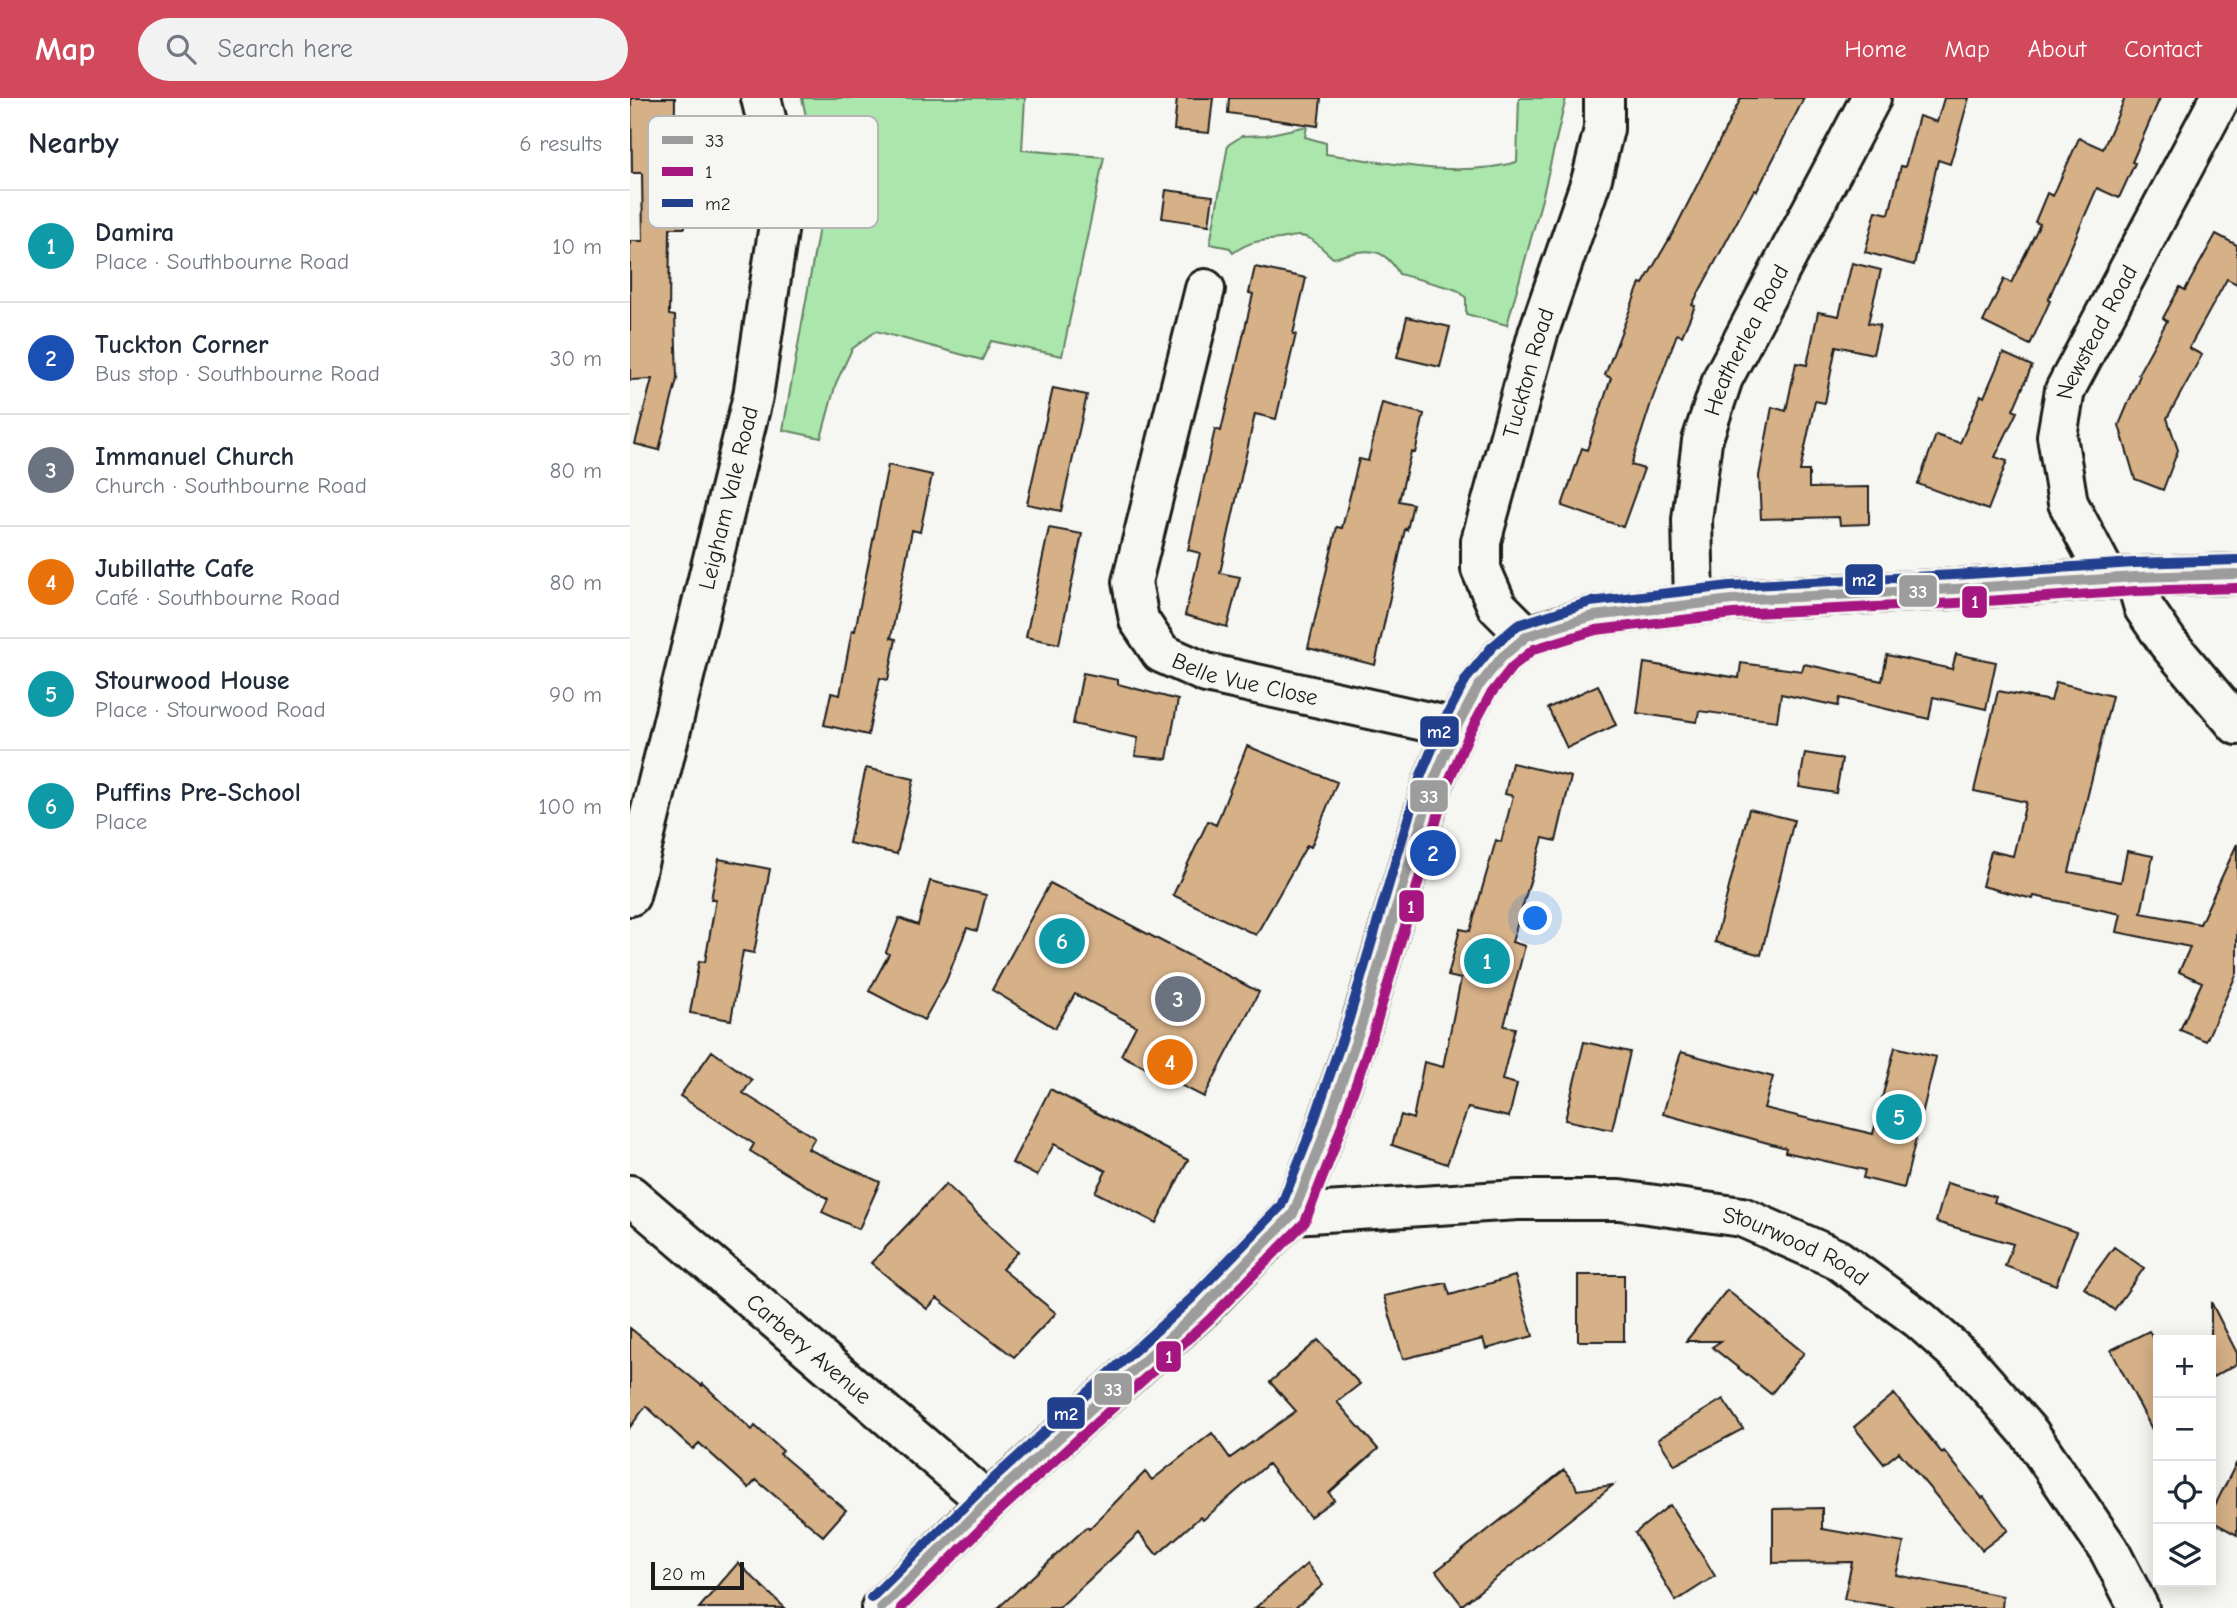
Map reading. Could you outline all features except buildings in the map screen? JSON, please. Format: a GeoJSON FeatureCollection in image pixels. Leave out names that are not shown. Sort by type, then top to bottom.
{"type":"FeatureCollection","features":[{"type":"Feature","properties":{"kind":"street","name":"Leigham Vale Road"},"geometry":{"type":"LineString","coordinates":[[761,98],[765,116]]}},
{"type":"Feature","properties":{"kind":"street","name":"Tuckton Road"},"geometry":{"type":"LineString","coordinates":[[1527,636],[1497,606],[1481,569],[1481,541],[1538,334],[1592,178],[1604,129],[1604,98]]}},
{"type":"Feature","properties":{"kind":"street","name":"Heatherlea Road"},"geometry":{"type":"LineString","coordinates":[[1694,603],[1692,520],[1702,442],[1723,378],[1871,98]]}},
{"type":"Feature","properties":{"kind":"street","name":"Newstead Road"},"geometry":{"type":"LineString","coordinates":[[2220,98],[2065,390],[2057,436],[2068,503],[2168,643],[2237,725]]}},
{"type":"Feature","properties":{"kind":"street","name":"Leigham Vale Road"},"geometry":{"type":"LineString","coordinates":[[630,895],[753,396],[779,228]]}},
{"type":"Feature","properties":{"kind":"street","name":"Belle Vue Close"},"geometry":{"type":"LineString","coordinates":[[1205,289],[1132,582],[1139,620],[1161,653],[1206,673],[1456,729]]}},
{"type":"Feature","properties":{"kind":"street"},"geometry":{"type":"LineString","coordinates":[[881,1608],[988,1502],[1201,1309],[1293,1214],[1320,1146],[1361,1026],[1434,780],[1478,687],[1502,657],[1527,636],[1593,617],[1694,603],[2121,578],[2237,574]]}},
{"type":"Feature","properties":{"kind":"street","name":"Carbery Avenue"},"geometry":{"type":"LineString","coordinates":[[632,1199],[988,1502]]}},
{"type":"Feature","properties":{"kind":"street","name":"Stourwood Road"},"geometry":{"type":"LineString","coordinates":[[1293,1214],[1518,1200],[1619,1200],[1742,1217],[1837,1259],[1929,1328],[1967,1362],[2030,1434],[2109,1550],[2139,1608]]}},
{"type":"Feature","properties":{"kind":"green space"},"geometry":{"type":"Polygon","coordinates":[[[802,98],[1025,98],[1022,150],[1104,157],[1062,356],[991,341],[982,360],[876,331],[852,349],[836,383],[821,438],[783,430],[819,228],[878,228],[878,116],[806,116],[802,98]]]}},
{"type":"Feature","properties":{"kind":"green space"},"geometry":{"type":"Polygon","coordinates":[[[1519,98],[1566,98],[1542,199],[1507,325],[1466,314],[1466,298],[1459,291],[1399,274],[1386,257],[1378,253],[1370,251],[1333,258],[1312,240],[1300,236],[1256,242],[1233,253],[1230,248],[1210,244],[1228,145],[1242,136],[1266,135],[1307,126],[1305,137],[1326,143],[1326,154],[1446,169],[1494,167],[1517,162],[1519,98]]]}},
{"type":"Feature","properties":{"kind":"transit line","name":"m2"},"geometry":{"type":"LineString","coordinates":[[871,1598],[979,1492],[1191,1299],[1281,1206],[1307,1141],[1348,1022],[1421,775],[1443,723],[1466,679],[1492,647],[1518,625],[1590,602],[1730,586],[2134,563],[2237,560]]}},
{"type":"Feature","properties":{"kind":"transit line","name":"33"},"geometry":{"type":"LineString","coordinates":[[881,1608],[988,1502],[1201,1309],[1293,1214],[1320,1146],[1361,1026],[1434,780],[1456,728],[1478,687],[1502,657],[1527,636],[1593,616],[1732,600],[2135,577],[2237,574]]}},
{"type":"Feature","properties":{"kind":"transit line","name":"1"},"geometry":{"type":"LineString","coordinates":[[901,1608],[998,1512],[1210,1319],[1305,1222],[1333,1151],[1374,1031],[1447,785],[1469,734],[1490,695],[1512,667],[1534,649],[1596,630],[1733,614],[2136,591],[2237,588]]}},
{"type":"Feature","properties":{"kind":"place","name":"Tuckton Corner"},"geometry":{"type":"Point","coordinates":[1433,853]}},
{"type":"Feature","properties":{"kind":"place","name":"Puffins Pre-School"},"geometry":{"type":"Point","coordinates":[1062,941]}},
{"type":"Feature","properties":{"kind":"place","name":"Damira"},"geometry":{"type":"Point","coordinates":[1487,961]}},
{"type":"Feature","properties":{"kind":"place","name":"Immanuel Church"},"geometry":{"type":"Point","coordinates":[1178,999]}},
{"type":"Feature","properties":{"kind":"place","name":"Jubillatte Cafe"},"geometry":{"type":"Point","coordinates":[1170,1062]}},
{"type":"Feature","properties":{"kind":"place","name":"Stourwood House"},"geometry":{"type":"Point","coordinates":[1899,1117]}}]}
